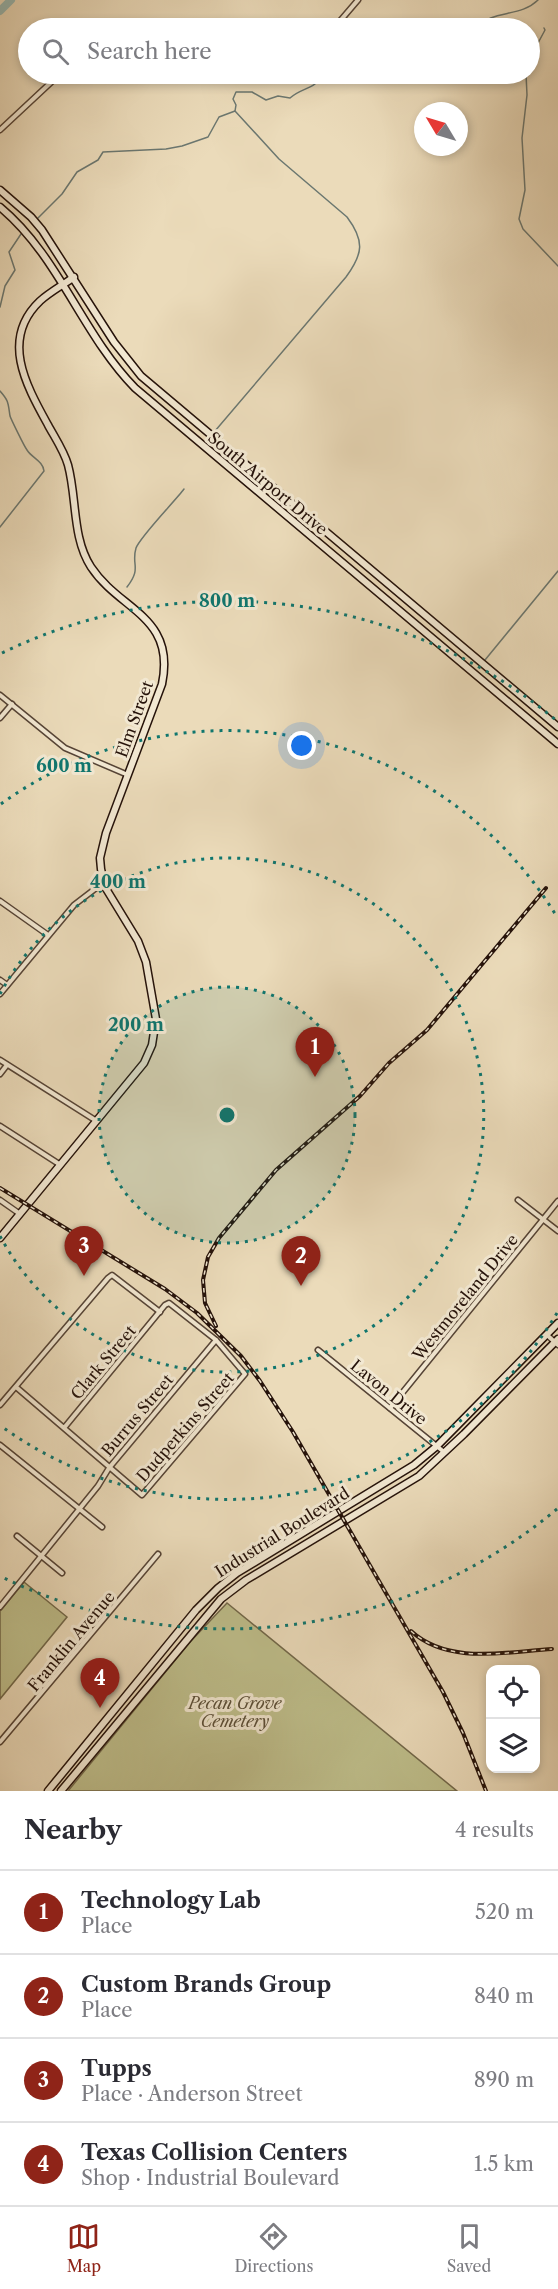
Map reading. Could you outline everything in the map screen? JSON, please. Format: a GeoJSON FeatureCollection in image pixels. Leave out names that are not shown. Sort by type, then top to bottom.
{"type":"FeatureCollection","features":[{"type":"Feature","properties":{"kind":"main road","name":"South Airport Drive"},"geometry":{"type":"LineString","coordinates":[[0,190],[31,217],[42,230],[117,347],[141,376],[558,727]]}},
{"type":"Feature","properties":{"kind":"main road","name":"South Airport Drive"},"geometry":{"type":"LineString","coordinates":[[0,207],[32,238],[112,363],[135,388],[558,744]]}},
{"type":"Feature","properties":{"kind":"main road","name":"Elm Street"},"geometry":{"type":"LineString","coordinates":[[0,1238],[147,1059],[154,1040],[156,1019],[141,946],[111,899],[100,863],[102,846],[162,684],[165,667],[162,647],[151,624],[100,578],[87,559],[81,543],[68,463],[23,379],[19,361],[20,337],[27,318],[41,300],[74,278]]}},
{"type":"Feature","properties":{"kind":"main road","name":"Industrial Boulevard"},"geometry":{"type":"LineString","coordinates":[[48,1791],[196,1610],[218,1587],[237,1573],[404,1472],[437,1446],[558,1323]]}},
{"type":"Feature","properties":{"kind":"main road","name":"Industrial Boulevard"},"geometry":{"type":"LineString","coordinates":[[62,1791],[221,1599],[246,1580],[418,1476],[445,1453],[557,1342]]}},
{"type":"Feature","properties":{"kind":"main road"},"geometry":{"type":"LineString","coordinates":[[282,1546],[289,1554],[296,1546],[312,1536],[314,1527]]}},
{"type":"Feature","properties":{"kind":"main road"},"geometry":{"type":"LineString","coordinates":[[148,1671],[156,1677]]}},
{"type":"Feature","properties":{"kind":"main road"},"geometry":{"type":"LineString","coordinates":[[140,1681],[147,1687]]}},
{"type":"Feature","properties":{"kind":"main road"},"geometry":{"type":"LineString","coordinates":[[105,1722],[113,1728]]}},
{"type":"Feature","properties":{"kind":"main road"},"geometry":{"type":"LineString","coordinates":[[85,1746],[93,1752]]}},
{"type":"Feature","properties":{"kind":"street"},"geometry":{"type":"LineString","coordinates":[[343,18],[358,0]]}},
{"type":"Feature","properties":{"kind":"street"},"geometry":{"type":"LineString","coordinates":[[0,130],[49,84]]}},
{"type":"Feature","properties":{"kind":"street"},"geometry":{"type":"LineString","coordinates":[[0,695],[65,748],[128,775]]}},
{"type":"Feature","properties":{"kind":"street"},"geometry":{"type":"LineString","coordinates":[[0,718],[12,704]]}},
{"type":"Feature","properties":{"kind":"street"},"geometry":{"type":"LineString","coordinates":[[0,994],[74,905],[104,882]]}},
{"type":"Feature","properties":{"kind":"street"},"geometry":{"type":"LineString","coordinates":[[0,901],[48,935]]}},
{"type":"Feature","properties":{"kind":"street"},"geometry":{"type":"LineString","coordinates":[[0,980],[7,985]]}},
{"type":"Feature","properties":{"kind":"street"},"geometry":{"type":"LineString","coordinates":[[0,1060],[95,1120]]}},
{"type":"Feature","properties":{"kind":"street"},"geometry":{"type":"LineString","coordinates":[[0,1074],[7,1065]]}},
{"type":"Feature","properties":{"kind":"street"},"geometry":{"type":"LineString","coordinates":[[0,1126],[59,1164]]}},
{"type":"Feature","properties":{"kind":"street"},"geometry":{"type":"LineString","coordinates":[[0,1200],[20,1214]]}},
{"type":"Feature","properties":{"kind":"street"},"geometry":{"type":"LineString","coordinates":[[518,1200],[558,1232]]}},
{"type":"Feature","properties":{"kind":"street","name":"Westmoreland Drive"},"geometry":{"type":"LineString","coordinates":[[390,1408],[558,1201]]}},
{"type":"Feature","properties":{"kind":"street"},"geometry":{"type":"LineString","coordinates":[[0,1405],[112,1275],[160,1312],[165,1305],[169,1303],[173,1305],[216,1340]]}},
{"type":"Feature","properties":{"kind":"street","name":"Clark Street"},"geometry":{"type":"LineString","coordinates":[[64,1428],[160,1312]]}},
{"type":"Feature","properties":{"kind":"street"},"geometry":{"type":"LineString","coordinates":[[547,1335],[557,1342]]}},
{"type":"Feature","properties":{"kind":"street","name":"Dudperkins Street"},"geometry":{"type":"LineString","coordinates":[[109,1468],[142,1495],[245,1374],[216,1340]]}},
{"type":"Feature","properties":{"kind":"street","name":"Burrus Street"},"geometry":{"type":"LineString","coordinates":[[0,1607],[80,1509],[109,1468],[216,1340]]}},
{"type":"Feature","properties":{"kind":"street","name":"Lavon Drive"},"geometry":{"type":"LineString","coordinates":[[318,1350],[445,1453]]}},
{"type":"Feature","properties":{"kind":"street"},"geometry":{"type":"LineString","coordinates":[[16,1387],[109,1468]]}},
{"type":"Feature","properties":{"kind":"street"},"geometry":{"type":"LineString","coordinates":[[0,1445],[102,1527]]}},
{"type":"Feature","properties":{"kind":"street"},"geometry":{"type":"LineString","coordinates":[[17,1536],[62,1574]]}},
{"type":"Feature","properties":{"kind":"street","name":"Franklin Avenue"},"geometry":{"type":"LineString","coordinates":[[0,1742],[158,1554]]}},
{"type":"Feature","properties":{"kind":"green space"},"geometry":{"type":"Polygon","coordinates":[[[24,1582],[67,1617],[0,1699],[0,1611],[24,1582]]]}},
{"type":"Feature","properties":{"kind":"green space","name":"Pecan Grove Cemetery"},"geometry":{"type":"Polygon","coordinates":[[[227,1603],[457,1791],[68,1791],[190,1642],[227,1603]]]}},
{"type":"Feature","properties":{"kind":"waterway"},"geometry":{"type":"LineString","coordinates":[[0,11],[11,0]]}},
{"type":"Feature","properties":{"kind":"waterway"},"geometry":{"type":"LineString","coordinates":[[490,18],[523,9],[538,0]]}},
{"type":"Feature","properties":{"kind":"waterway"},"geometry":{"type":"LineString","coordinates":[[540,39],[544,28]]}},
{"type":"Feature","properties":{"kind":"waterway"},"geometry":{"type":"LineString","coordinates":[[38,218],[62,194],[77,172],[98,160],[103,152],[182,146],[208,137],[219,117],[235,111],[236,105],[233,99],[236,92],[252,92],[266,100],[278,96],[290,98],[315,84]]}},
{"type":"Feature","properties":{"kind":"waterway"},"geometry":{"type":"LineString","coordinates":[[526,84],[522,138],[525,190],[519,219],[523,229],[558,266]]}},
{"type":"Feature","properties":{"kind":"waterway"},"geometry":{"type":"LineString","coordinates":[[215,431],[346,277],[356,261],[360,247],[357,233],[347,217],[279,159],[235,111]]}},
{"type":"Feature","properties":{"kind":"waterway"},"geometry":{"type":"LineString","coordinates":[[0,307],[5,286],[15,270],[9,252],[21,234]]}},
{"type":"Feature","properties":{"kind":"waterway"},"geometry":{"type":"LineString","coordinates":[[0,391],[7,400],[10,416],[25,448],[42,465],[44,471],[0,527]]}},
{"type":"Feature","properties":{"kind":"waterway"},"geometry":{"type":"LineString","coordinates":[[127,587],[135,571],[136,548],[184,489]]}},
{"type":"Feature","properties":{"kind":"waterway"},"geometry":{"type":"LineString","coordinates":[[485,660],[558,571]]}},
{"type":"Feature","properties":{"kind":"railway"},"geometry":{"type":"LineString","coordinates":[[216,1326],[205,1303],[203,1280],[208,1257],[219,1238],[276,1170],[360,1096],[389,1063],[427,1030],[546,888]]}},
{"type":"Feature","properties":{"kind":"railway"},"geometry":{"type":"LineString","coordinates":[[0,1188],[165,1289],[197,1313],[241,1356],[293,1432],[443,1692],[463,1733],[486,1791]]}},
{"type":"Feature","properties":{"kind":"railway"},"geometry":{"type":"LineString","coordinates":[[411,1631],[426,1642],[442,1649],[460,1652],[497,1654],[552,1649]]}},
{"type":"Feature","properties":{"kind":"place","name":"Technology Lab"},"geometry":{"type":"Point","coordinates":[315,1077]}},
{"type":"Feature","properties":{"kind":"place","name":"Tupps"},"geometry":{"type":"Point","coordinates":[84,1276]}},
{"type":"Feature","properties":{"kind":"place","name":"Custom Brands Group"},"geometry":{"type":"Point","coordinates":[301,1286]}},
{"type":"Feature","properties":{"kind":"place","name":"Texas Collision Centers"},"geometry":{"type":"Point","coordinates":[100,1708]}}]}
